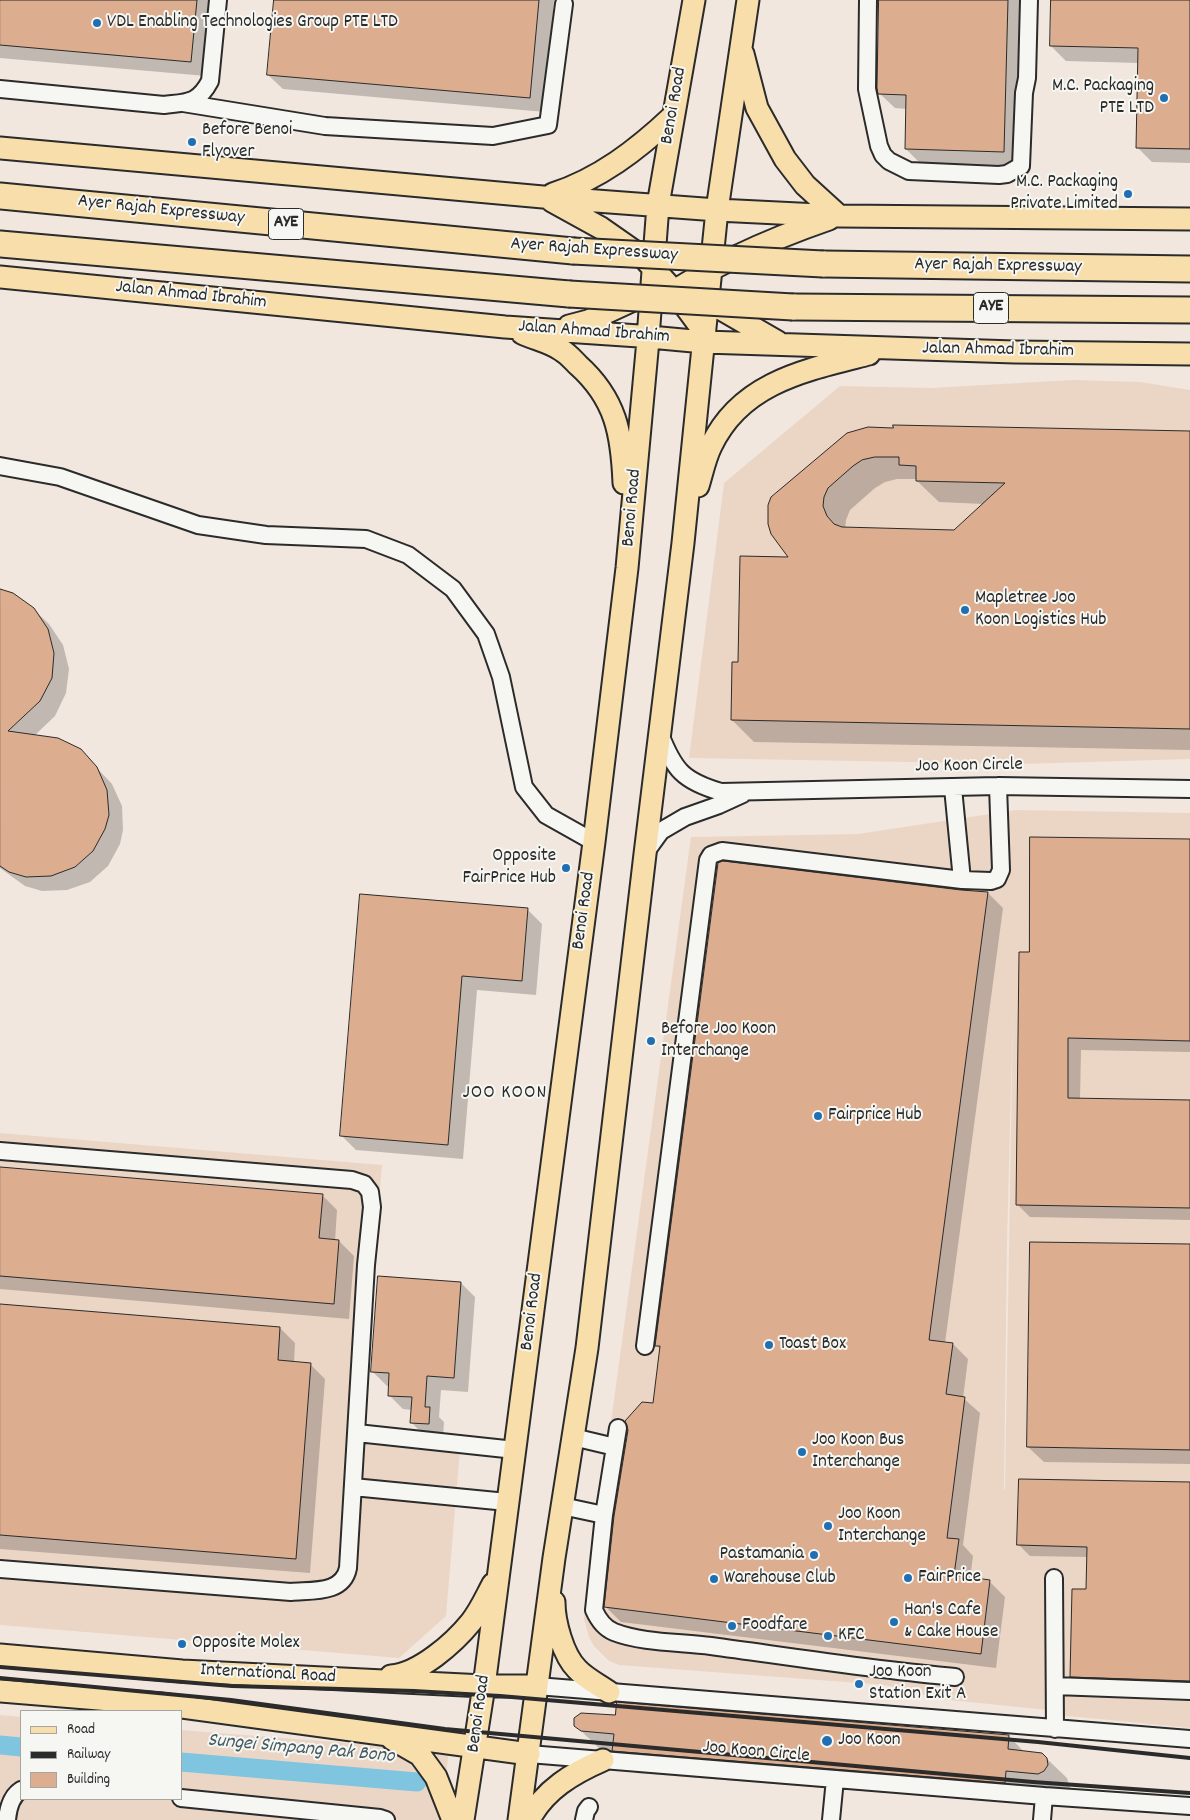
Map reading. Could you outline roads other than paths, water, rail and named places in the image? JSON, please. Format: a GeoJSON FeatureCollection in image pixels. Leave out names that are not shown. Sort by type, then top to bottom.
{"type":"FeatureCollection","features":[{"type":"Feature","properties":{"kind":"highway","name":"Ayer Rajah Expressway"},"geometry":{"type":"LineString","coordinates":[[0,196],[573,251],[823,264],[1190,269]]}},
{"type":"Feature","properties":{"kind":"highway","name":"AYE"},"geometry":{"type":"LineString","coordinates":[[0,244],[569,294],[792,307],[1190,310]]}},
{"type":"Feature","properties":{"kind":"main road","name":"Benoi Road"},"geometry":{"type":"LineString","coordinates":[[463,1820],[484,1686],[594,842],[627,568],[648,336],[665,285],[655,246],[658,205],[694,0]]}},
{"type":"Feature","properties":{"kind":"main road"},"geometry":{"type":"LineString","coordinates":[[519,1820],[554,1558],[587,1348],[644,854],[683,543],[717,210],[748,0]]}},
{"type":"Feature","properties":{"kind":"main road"},"geometry":{"type":"LineString","coordinates":[[740,47],[757,108],[785,159],[805,185],[839,216]]}},
{"type":"Feature","properties":{"kind":"main road"},"geometry":{"type":"LineString","coordinates":[[543,197],[572,188],[604,171],[645,143],[672,118]]}},
{"type":"Feature","properties":{"kind":"main road"},"geometry":{"type":"LineString","coordinates":[[0,148],[543,197],[717,210],[839,216],[1190,219]]}},
{"type":"Feature","properties":{"kind":"main road"},"geometry":{"type":"LineString","coordinates":[[543,197],[601,228],[644,258],[705,338]]}},
{"type":"Feature","properties":{"kind":"main road"},"geometry":{"type":"LineString","coordinates":[[552,330],[588,321],[665,285],[712,268],[783,234],[839,216]]}},
{"type":"Feature","properties":{"kind":"main road"},"geometry":{"type":"LineString","coordinates":[[665,285],[714,245]]}},
{"type":"Feature","properties":{"kind":"main road","name":"Jalan Ahmad Ibrahim"},"geometry":{"type":"LineString","coordinates":[[0,277],[505,327],[705,338],[782,345],[1190,354]]}},
{"type":"Feature","properties":{"kind":"main road"},"geometry":{"type":"LineString","coordinates":[[665,285],[708,302],[782,345]]}},
{"type":"Feature","properties":{"kind":"main road"},"geometry":{"type":"LineString","coordinates":[[505,327],[561,350],[586,372],[608,400],[615,416],[623,449],[627,568]]}},
{"type":"Feature","properties":{"kind":"main road"},"geometry":{"type":"LineString","coordinates":[[683,543],[711,446],[725,423],[741,404],[772,383],[801,372],[893,348]]}},
{"type":"Feature","properties":{"kind":"main road"},"geometry":{"type":"LineString","coordinates":[[554,1558],[556,1564],[554,1611],[565,1653],[577,1670],[609,1692]]}},
{"type":"Feature","properties":{"kind":"main road"},"geometry":{"type":"LineString","coordinates":[[348,1678],[396,1675],[421,1665],[448,1646],[472,1621],[499,1573]]}},
{"type":"Feature","properties":{"kind":"main road","name":"International Road"},"geometry":{"type":"LineString","coordinates":[[0,1655],[182,1671],[484,1686],[537,1686]]}},
{"type":"Feature","properties":{"kind":"main road","name":"International Road"},"geometry":{"type":"LineString","coordinates":[[0,1691],[168,1710]]}},
{"type":"Feature","properties":{"kind":"main road","name":"International Road"},"geometry":{"type":"LineString","coordinates":[[182,1712],[383,1734],[529,1754]]}},
{"type":"Feature","properties":{"kind":"main road"},"geometry":{"type":"LineString","coordinates":[[383,1734],[420,1756],[436,1777],[453,1820]]}},
{"type":"Feature","properties":{"kind":"main road"},"geometry":{"type":"LineString","coordinates":[[529,1820],[551,1791],[576,1772],[602,1760]]}},
{"type":"Feature","properties":{"kind":"street"},"geometry":{"type":"LineString","coordinates":[[183,103],[204,93],[210,81],[218,0]]}},
{"type":"Feature","properties":{"kind":"street"},"geometry":{"type":"LineString","coordinates":[[868,0],[868,89],[879,146],[883,155],[888,161],[909,171],[998,175],[1007,174],[1021,166],[1024,93],[1027,78],[1029,0]]}},
{"type":"Feature","properties":{"kind":"street"},"geometry":{"type":"LineString","coordinates":[[0,89],[164,104],[183,103],[325,126],[493,136],[548,125],[564,4]]}},
{"type":"Feature","properties":{"kind":"street"},"geometry":{"type":"LineString","coordinates":[[0,466],[60,478],[198,524],[266,535],[366,539],[408,554],[453,589],[486,634],[501,677],[524,786],[546,815],[594,842]]}},
{"type":"Feature","properties":{"kind":"street","name":"Joo Koon Circle"},"geometry":{"type":"LineString","coordinates":[[660,732],[668,756],[678,769],[688,778],[703,786],[721,792],[998,786],[1190,789]]}},
{"type":"Feature","properties":{"kind":"street"},"geometry":{"type":"LineString","coordinates":[[645,1346],[706,870],[710,855],[722,851],[962,880],[991,881],[997,879],[1001,870],[998,786]]}},
{"type":"Feature","properties":{"kind":"street"},"geometry":{"type":"LineString","coordinates":[[953,788],[962,880]]}},
{"type":"Feature","properties":{"kind":"street","name":"Joo Koon Circle"},"geometry":{"type":"LineString","coordinates":[[644,854],[661,832],[685,817],[720,805],[748,792]]}},
{"type":"Feature","properties":{"kind":"street"},"geometry":{"type":"LineString","coordinates":[[0,1151],[352,1180],[364,1184],[370,1192],[372,1207],[366,1265],[358,1433],[347,1576],[333,1588],[291,1592],[0,1568]]}},
{"type":"Feature","properties":{"kind":"street"},"geometry":{"type":"LineString","coordinates":[[618,1428],[604,1515],[594,1610],[598,1620],[613,1631],[645,1639],[955,1677]]}},
{"type":"Feature","properties":{"kind":"street"},"geometry":{"type":"LineString","coordinates":[[358,1433],[515,1450]]}},
{"type":"Feature","properties":{"kind":"street"},"geometry":{"type":"LineString","coordinates":[[572,1437],[615,1447]]}},
{"type":"Feature","properties":{"kind":"street"},"geometry":{"type":"LineString","coordinates":[[353,1487],[508,1502]]}},
{"type":"Feature","properties":{"kind":"street"},"geometry":{"type":"LineString","coordinates":[[562,1506],[604,1515]]}},
{"type":"Feature","properties":{"kind":"street"},"geometry":{"type":"LineString","coordinates":[[1054,1578],[1055,1729]]}},
{"type":"Feature","properties":{"kind":"street"},"geometry":{"type":"LineString","coordinates":[[537,1686],[1190,1739]]}},
{"type":"Feature","properties":{"kind":"street"},"geometry":{"type":"LineString","coordinates":[[1055,1686],[1190,1691]]}},
{"type":"Feature","properties":{"kind":"street","name":"Joo Koon Circle"},"geometry":{"type":"LineString","coordinates":[[529,1754],[1190,1806]]}},
{"type":"Feature","properties":{"kind":"street"},"geometry":{"type":"LineString","coordinates":[[831,1820],[835,1779]]}},
{"type":"Feature","properties":{"kind":"street"},"geometry":{"type":"LineString","coordinates":[[7,1820],[11,1802],[16,1793],[20,1791]]}},
{"type":"Feature","properties":{"kind":"street"},"geometry":{"type":"LineString","coordinates":[[1042,1820],[1044,1796]]}},
{"type":"Feature","properties":{"kind":"street"},"geometry":{"type":"LineString","coordinates":[[182,1798],[386,1820]]}},
{"type":"Feature","properties":{"kind":"waterway","name":"Sungei Simpang Pak Bono"},"geometry":{"type":"LineString","coordinates":[[0,1745],[20,1747]]}},
{"type":"Feature","properties":{"kind":"waterway","name":"Sungei Simpang Pak Bono"},"geometry":{"type":"LineString","coordinates":[[182,1762],[417,1782]]}},
{"type":"Feature","properties":{"kind":"railway"},"geometry":{"type":"LineString","coordinates":[[0,1667],[232,1686],[414,1691],[500,1696],[1038,1742],[1190,1758]]}},
{"type":"Feature","properties":{"kind":"railway"},"geometry":{"type":"LineString","coordinates":[[0,1678],[231,1700],[445,1729],[1033,1782],[1190,1793]]}},
{"type":"Feature","properties":{"kind":"place","name":"VDL Enabling Technologies Group PTE LTD"},"geometry":{"type":"Point","coordinates":[97,23]}},
{"type":"Feature","properties":{"kind":"place","name":"M.C. Packaging PTE LTD"},"geometry":{"type":"Point","coordinates":[1164,98]}},
{"type":"Feature","properties":{"kind":"place","name":"Before Benoi Flyover"},"geometry":{"type":"Point","coordinates":[192,142]}},
{"type":"Feature","properties":{"kind":"place","name":"M.C. Packaging Private Limited"},"geometry":{"type":"Point","coordinates":[1128,194]}},
{"type":"Feature","properties":{"kind":"place","name":"Mapletree Joo Koon Logistics Hub"},"geometry":{"type":"Point","coordinates":[965,610]}},
{"type":"Feature","properties":{"kind":"place","name":"Opposite FairPrice Hub"},"geometry":{"type":"Point","coordinates":[566,868]}},
{"type":"Feature","properties":{"kind":"place","name":"Before Joo Koon Interchange"},"geometry":{"type":"Point","coordinates":[651,1041]}},
{"type":"Feature","properties":{"kind":"place","name":"Fairprice Hub"},"geometry":{"type":"Point","coordinates":[818,1116]}},
{"type":"Feature","properties":{"kind":"place","name":"Toast Box"},"geometry":{"type":"Point","coordinates":[769,1345]}},
{"type":"Feature","properties":{"kind":"place","name":"Joo Koon Bus Interchange"},"geometry":{"type":"Point","coordinates":[802,1452]}},
{"type":"Feature","properties":{"kind":"place","name":"Joo Koon Interchange"},"geometry":{"type":"Point","coordinates":[828,1526]}},
{"type":"Feature","properties":{"kind":"place","name":"Pastamania"},"geometry":{"type":"Point","coordinates":[814,1555]}},
{"type":"Feature","properties":{"kind":"place","name":"FairPrice"},"geometry":{"type":"Point","coordinates":[908,1578]}},
{"type":"Feature","properties":{"kind":"place","name":"Warehouse Club"},"geometry":{"type":"Point","coordinates":[714,1579]}},
{"type":"Feature","properties":{"kind":"place","name":"Han's Cafe & Cake House"},"geometry":{"type":"Point","coordinates":[894,1622]}},
{"type":"Feature","properties":{"kind":"place","name":"Foodfare"},"geometry":{"type":"Point","coordinates":[732,1626]}},
{"type":"Feature","properties":{"kind":"place","name":"KFC"},"geometry":{"type":"Point","coordinates":[828,1636]}},
{"type":"Feature","properties":{"kind":"place","name":"Opposite Molex"},"geometry":{"type":"Point","coordinates":[182,1644]}},
{"type":"Feature","properties":{"kind":"place","name":"Joo Koon Station Exit A"},"geometry":{"type":"Point","coordinates":[859,1684]}},
{"type":"Feature","properties":{"kind":"place","name":"Joo Koon"},"geometry":{"type":"Point","coordinates":[827,1741]}},
{"type":"Feature","properties":{"kind":"district","name":"JOO KOON"},"geometry":{"type":"Point","coordinates":[505,1094]}}]}
